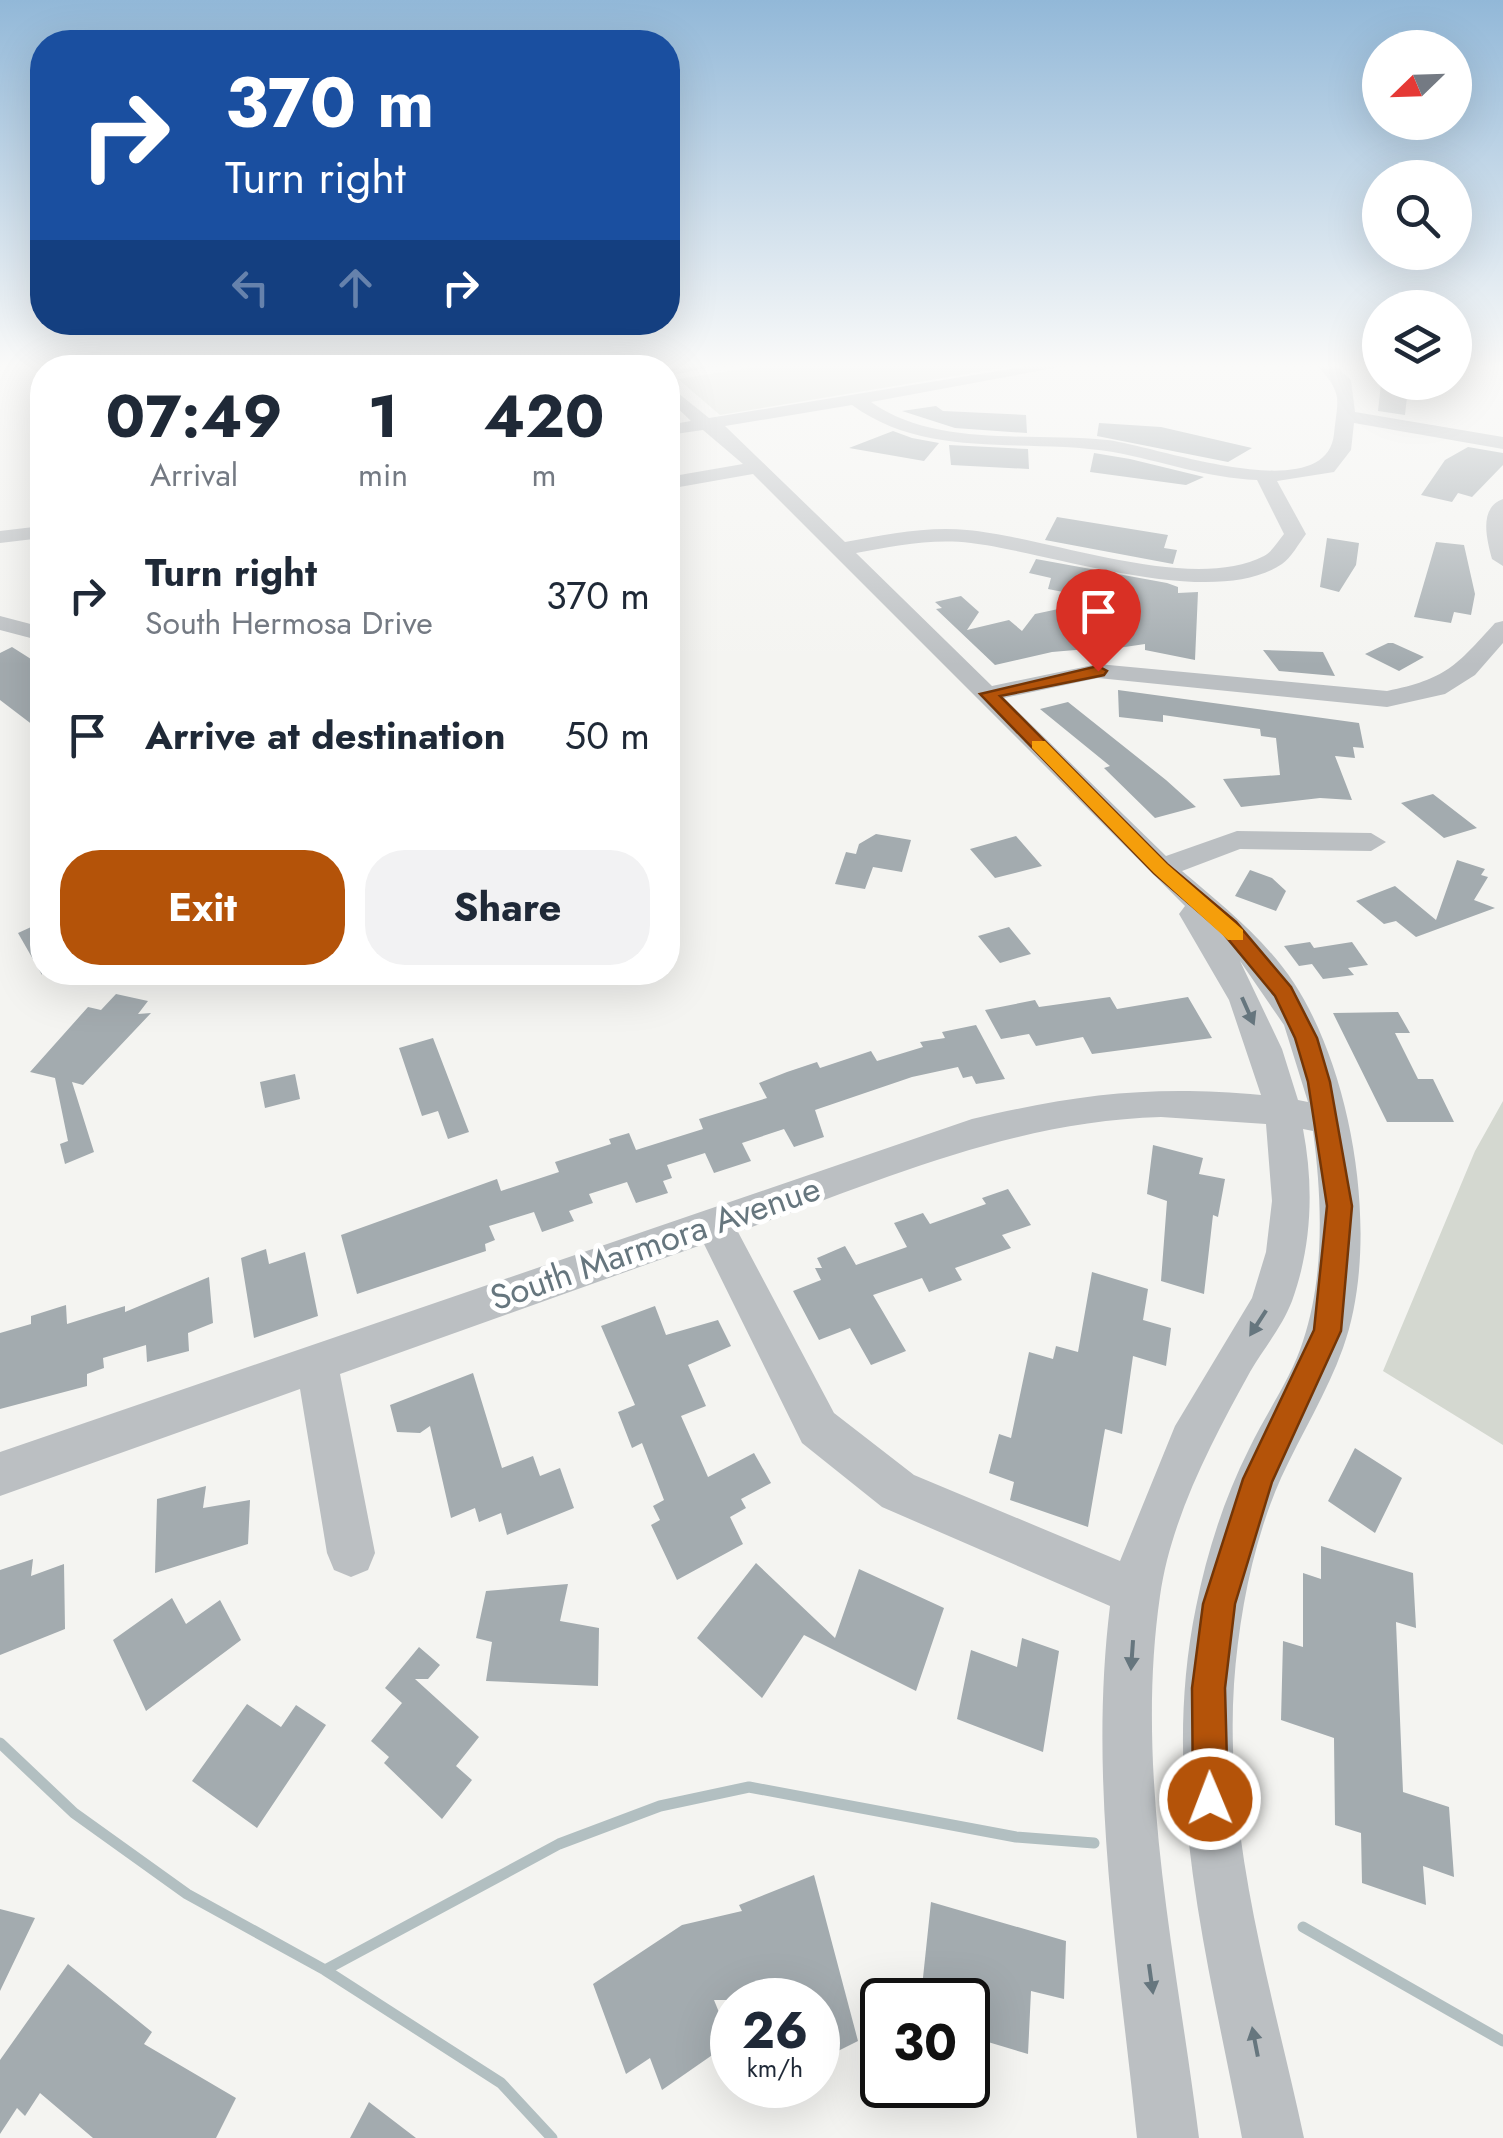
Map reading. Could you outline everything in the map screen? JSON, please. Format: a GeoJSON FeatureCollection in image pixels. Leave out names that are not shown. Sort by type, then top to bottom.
{"type":"FeatureCollection","features":[{"type":"Feature","properties":{"kind":"street"},"geometry":{"type":"LineString","coordinates":[[754,466],[1160,868],[1229,927],[1284,992],[1306,1038],[1328,1119],[1339,1206],[1328,1331],[1258,1479],[1219,1604],[1208,1688],[1211,1836],[1273,2138]]}},
{"type":"Feature","properties":{"kind":"street"},"geometry":{"type":"LineString","coordinates":[[1195,466],[1265,477],[1329,466]]}},
{"type":"Feature","properties":{"kind":"street"},"geometry":{"type":"LineString","coordinates":[[680,481],[756,468]]}},
{"type":"Feature","properties":{"kind":"street"},"geometry":{"type":"LineString","coordinates":[[839,550],[936,534],[973,536],[1145,569],[1237,573],[1269,566],[1290,552],[1296,534],[1265,477]]}},
{"type":"Feature","properties":{"kind":"street"},"geometry":{"type":"LineString","coordinates":[[1503,505],[1495,528],[1503,559]]}},
{"type":"Feature","properties":{"kind":"street"},"geometry":{"type":"LineString","coordinates":[[0,536],[30,533]]}},
{"type":"Feature","properties":{"kind":"street"},"geometry":{"type":"LineString","coordinates":[[0,623],[30,631]]}},
{"type":"Feature","properties":{"kind":"street"},"geometry":{"type":"LineString","coordinates":[[988,694],[1098,671],[1388,700],[1436,689],[1466,670],[1503,628]]}},
{"type":"Feature","properties":{"kind":"street"},"geometry":{"type":"LineString","coordinates":[[1160,868],[1236,840],[1371,842]]}},
{"type":"Feature","properties":{"kind":"street"},"geometry":{"type":"LineString","coordinates":[[1160,868],[1207,932],[1260,1037],[1282,1110],[1293,1212],[1272,1301],[1236,1358],[1170,1488],[1136,1593],[1128,1711],[1129,1816],[1168,2138]]}},
{"type":"Feature","properties":{"kind":"street","name":"South Marmora Avenue"},"geometry":{"type":"LineString","coordinates":[[0,1474],[972,1133],[1066,1111],[1136,1106],[1282,1110],[1328,1119]]}},
{"type":"Feature","properties":{"kind":"street"},"geometry":{"type":"LineString","coordinates":[[712,1222],[818,1428],[898,1490],[1136,1593]]}},
{"type":"Feature","properties":{"kind":"street"},"geometry":{"type":"LineString","coordinates":[[317,1363],[351,1553]]}},
{"type":"Feature","properties":{"kind":"shaded area"},"geometry":{"type":"Polygon","coordinates":[[[1503,1101],[1503,1445],[1383,1371],[1475,1151],[1503,1101]]]}},
{"type":"Feature","properties":{"kind":"building"},"geometry":{"type":"Polygon","coordinates":[[[966,466],[1029,466],[1029,469],[966,466]]]}},
{"type":"Feature","properties":{"kind":"building"},"geometry":{"type":"Polygon","coordinates":[[[1091,466],[1158,466],[1204,477],[1186,485],[1090,472],[1091,466]]]}},
{"type":"Feature","properties":{"kind":"building"},"geometry":{"type":"Polygon","coordinates":[[[1441,466],[1502,466],[1472,497],[1458,493],[1452,502],[1421,495],[1441,466]]]}},
{"type":"Feature","properties":{"kind":"building"},"geometry":{"type":"Polygon","coordinates":[[[1057,517],[1168,535],[1164,548],[1177,550],[1173,564],[1045,540],[1057,517]]]}},
{"type":"Feature","properties":{"kind":"building"},"geometry":{"type":"Polygon","coordinates":[[[1327,538],[1359,543],[1356,565],[1339,592],[1320,587],[1327,538]]]}},
{"type":"Feature","properties":{"kind":"building"},"geometry":{"type":"Polygon","coordinates":[[[1436,542],[1464,545],[1475,594],[1471,615],[1454,612],[1451,623],[1414,617],[1436,542]]]}},
{"type":"Feature","properties":{"kind":"building"},"geometry":{"type":"Polygon","coordinates":[[[1036,559],[1167,583],[1178,587],[1178,593],[1198,592],[1195,660],[1145,650],[1145,644],[1118,648],[1119,603],[1048,589],[1051,578],[1029,573],[1036,559]]]}},
{"type":"Feature","properties":{"kind":"building"},"geometry":{"type":"Polygon","coordinates":[[[961,596],[979,612],[967,630],[1009,620],[1022,631],[1035,614],[1063,608],[1099,648],[1052,652],[995,665],[936,609],[942,608],[935,602],[961,596]]]}},
{"type":"Feature","properties":{"kind":"building"},"geometry":{"type":"Polygon","coordinates":[[[1388,643],[1424,657],[1399,671],[1365,654],[1388,643]]]}},
{"type":"Feature","properties":{"kind":"building"},"geometry":{"type":"Polygon","coordinates":[[[12,647],[30,658],[30,723],[0,700],[0,653],[12,647]]]}},
{"type":"Feature","properties":{"kind":"building"},"geometry":{"type":"Polygon","coordinates":[[[1263,650],[1323,652],[1335,676],[1279,671],[1263,650]]]}},
{"type":"Feature","properties":{"kind":"building"},"geometry":{"type":"Polygon","coordinates":[[[1118,690],[1359,723],[1364,748],[1353,747],[1355,758],[1335,756],[1352,800],[1320,798],[1241,807],[1223,779],[1280,775],[1276,738],[1261,736],[1260,729],[1163,715],[1163,722],[1119,717],[1118,690]]]}},
{"type":"Feature","properties":{"kind":"building"},"geometry":{"type":"Polygon","coordinates":[[[1068,702],[1196,807],[1155,818],[1104,768],[1110,766],[1040,709],[1068,702]]]}},
{"type":"Feature","properties":{"kind":"building"},"geometry":{"type":"Polygon","coordinates":[[[1433,794],[1477,828],[1444,838],[1401,803],[1433,794]]]}},
{"type":"Feature","properties":{"kind":"building"},"geometry":{"type":"Polygon","coordinates":[[[876,834],[911,840],[902,872],[873,867],[865,889],[835,884],[846,852],[856,854],[859,844],[876,834]]]}},
{"type":"Feature","properties":{"kind":"building"},"geometry":{"type":"Polygon","coordinates":[[[1016,836],[1042,866],[995,878],[970,849],[1016,836]]]}},
{"type":"Feature","properties":{"kind":"building"},"geometry":{"type":"Polygon","coordinates":[[[1457,860],[1485,869],[1481,875],[1488,877],[1474,900],[1495,908],[1416,937],[1396,921],[1384,924],[1356,901],[1395,886],[1436,920],[1457,860]]]}},
{"type":"Feature","properties":{"kind":"building"},"geometry":{"type":"Polygon","coordinates":[[[1250,870],[1272,878],[1286,891],[1276,911],[1235,896],[1250,870]]]}},
{"type":"Feature","properties":{"kind":"building"},"geometry":{"type":"Polygon","coordinates":[[[1009,927],[1031,954],[1000,963],[978,936],[1009,927]]]}},
{"type":"Feature","properties":{"kind":"building"},"geometry":{"type":"Polygon","coordinates":[[[30,928],[30,954],[18,933],[30,928]]]}},
{"type":"Feature","properties":{"kind":"building"},"geometry":{"type":"Polygon","coordinates":[[[1310,942],[1314,948],[1352,942],[1368,965],[1348,968],[1354,975],[1323,979],[1312,964],[1299,966],[1284,946],[1310,942]]]}},
{"type":"Feature","properties":{"kind":"building"},"geometry":{"type":"Polygon","coordinates":[[[116,994],[148,1001],[138,1014],[151,1013],[83,1085],[72,1082],[94,1152],[65,1164],[60,1144],[68,1141],[55,1078],[30,1072],[88,1007],[101,1010],[116,994]]]}},
{"type":"Feature","properties":{"kind":"building"},"geometry":{"type":"Polygon","coordinates":[[[1110,997],[1117,1009],[1188,997],[1212,1038],[1092,1054],[1083,1037],[1036,1046],[1029,1034],[1001,1039],[985,1010],[1035,1000],[1039,1007],[1110,997]]]}},
{"type":"Feature","properties":{"kind":"building"},"geometry":{"type":"Polygon","coordinates":[[[1398,1012],[1410,1033],[1395,1033],[1418,1079],[1433,1079],[1454,1122],[1387,1122],[1333,1013],[1398,1012]]]}},
{"type":"Feature","properties":{"kind":"building"},"geometry":{"type":"Polygon","coordinates":[[[976,1025],[1005,1079],[976,1084],[972,1076],[963,1078],[958,1067],[912,1077],[815,1110],[824,1137],[794,1147],[784,1129],[742,1143],[751,1161],[714,1173],[705,1153],[667,1165],[672,1178],[663,1181],[668,1193],[636,1203],[627,1182],[589,1194],[593,1203],[569,1211],[574,1221],[542,1232],[534,1212],[489,1226],[495,1240],[485,1244],[486,1251],[357,1294],[341,1235],[497,1179],[501,1191],[559,1172],[555,1162],[611,1144],[609,1139],[629,1133],[636,1150],[703,1129],[699,1119],[767,1098],[759,1083],[817,1062],[820,1068],[871,1051],[877,1061],[923,1047],[920,1042],[945,1038],[942,1032],[976,1025]]]}},
{"type":"Feature","properties":{"kind":"building"},"geometry":{"type":"Polygon","coordinates":[[[433,1038],[469,1132],[448,1139],[438,1111],[422,1116],[399,1048],[433,1038]]]}},
{"type":"Feature","properties":{"kind":"building"},"geometry":{"type":"Polygon","coordinates":[[[295,1074],[300,1099],[265,1108],[260,1082],[295,1074]]]}},
{"type":"Feature","properties":{"kind":"building"},"geometry":{"type":"Polygon","coordinates":[[[1153,1145],[1203,1158],[1199,1174],[1225,1179],[1218,1217],[1213,1215],[1204,1294],[1161,1281],[1167,1201],[1147,1194],[1153,1145]]]}},
{"type":"Feature","properties":{"kind":"building"},"geometry":{"type":"Polygon","coordinates":[[[1008,1189],[1031,1225],[1002,1235],[1011,1248],[955,1268],[962,1280],[929,1292],[922,1278],[873,1295],[906,1351],[871,1365],[850,1328],[819,1340],[793,1291],[821,1280],[815,1268],[822,1268],[817,1258],[845,1246],[856,1265],[907,1247],[894,1223],[923,1213],[930,1224],[986,1204],[982,1198],[1008,1189]]]}},
{"type":"Feature","properties":{"kind":"building"},"geometry":{"type":"Polygon","coordinates":[[[266,1249],[269,1264],[305,1252],[318,1316],[254,1338],[241,1258],[266,1249]]]}},
{"type":"Feature","properties":{"kind":"building"},"geometry":{"type":"Polygon","coordinates":[[[1092,1272],[1148,1289],[1143,1320],[1171,1328],[1166,1366],[1133,1356],[1122,1434],[1105,1429],[1088,1527],[1010,1500],[1014,1482],[989,1473],[999,1434],[1011,1438],[1029,1352],[1053,1359],[1056,1346],[1078,1352],[1092,1272]]]}},
{"type":"Feature","properties":{"kind":"building"},"geometry":{"type":"Polygon","coordinates":[[[209,1277],[213,1323],[188,1333],[189,1351],[147,1362],[146,1345],[103,1358],[104,1368],[87,1374],[87,1386],[0,1409],[0,1333],[31,1324],[31,1316],[66,1305],[67,1324],[125,1306],[125,1312],[209,1277]]]}},
{"type":"Feature","properties":{"kind":"building"},"geometry":{"type":"Polygon","coordinates":[[[655,1306],[666,1335],[718,1320],[731,1346],[688,1365],[706,1406],[681,1416],[708,1477],[754,1453],[771,1483],[741,1499],[746,1508],[730,1517],[743,1544],[677,1580],[651,1525],[660,1520],[653,1506],[664,1500],[642,1443],[632,1448],[618,1412],[635,1405],[601,1326],[655,1306]]]}},
{"type":"Feature","properties":{"kind":"building"},"geometry":{"type":"Polygon","coordinates":[[[473,1373],[502,1468],[533,1456],[540,1476],[560,1468],[574,1508],[507,1535],[501,1513],[479,1522],[475,1508],[451,1518],[430,1426],[420,1433],[397,1432],[390,1405],[473,1373]]]}},
{"type":"Feature","properties":{"kind":"building"},"geometry":{"type":"Polygon","coordinates":[[[1355,1448],[1402,1478],[1375,1533],[1328,1501],[1355,1448]]]}},
{"type":"Feature","properties":{"kind":"building"},"geometry":{"type":"Polygon","coordinates":[[[206,1486],[203,1508],[250,1500],[248,1544],[155,1573],[157,1499],[206,1486]]]}},
{"type":"Feature","properties":{"kind":"building"},"geometry":{"type":"Polygon","coordinates":[[[1321,1546],[1413,1573],[1416,1628],[1396,1622],[1403,1792],[1449,1807],[1454,1877],[1423,1866],[1426,1905],[1362,1883],[1361,1833],[1335,1825],[1334,1738],[1281,1720],[1283,1641],[1303,1647],[1303,1573],[1321,1579],[1321,1546]]]}},
{"type":"Feature","properties":{"kind":"building"},"geometry":{"type":"Polygon","coordinates":[[[33,1559],[31,1576],[64,1564],[65,1629],[0,1655],[0,1570],[33,1559]]]}},
{"type":"Feature","properties":{"kind":"building"},"geometry":{"type":"Polygon","coordinates":[[[756,1563],[835,1638],[859,1569],[944,1608],[916,1691],[804,1635],[762,1698],[697,1638],[756,1563]]]}},
{"type":"Feature","properties":{"kind":"building"},"geometry":{"type":"Polygon","coordinates":[[[568,1584],[560,1621],[599,1628],[598,1686],[486,1681],[492,1642],[476,1638],[486,1591],[568,1584]]]}},
{"type":"Feature","properties":{"kind":"building"},"geometry":{"type":"Polygon","coordinates":[[[172,1598],[186,1624],[220,1600],[241,1640],[146,1711],[113,1640],[172,1598]]]}},
{"type":"Feature","properties":{"kind":"building"},"geometry":{"type":"Polygon","coordinates":[[[1022,1638],[1059,1651],[1043,1752],[957,1719],[971,1650],[1017,1667],[1022,1638]]]}},
{"type":"Feature","properties":{"kind":"building"},"geometry":{"type":"Polygon","coordinates":[[[419,1647],[440,1665],[428,1679],[415,1679],[479,1737],[456,1766],[472,1780],[442,1819],[384,1763],[389,1757],[371,1741],[402,1703],[385,1688],[419,1647]]]}},
{"type":"Feature","properties":{"kind":"building"},"geometry":{"type":"Polygon","coordinates":[[[247,1704],[281,1727],[296,1705],[326,1725],[257,1828],[192,1781],[247,1704]]]}},
{"type":"Feature","properties":{"kind":"building"},"geometry":{"type":"Polygon","coordinates":[[[814,1875],[858,2041],[840,2050],[840,1978],[710,1978],[710,2057],[662,2090],[650,2058],[626,2074],[593,1984],[682,1925],[742,1911],[739,1905],[814,1875]]]}},
{"type":"Feature","properties":{"kind":"building"},"geometry":{"type":"Polygon","coordinates":[[[931,1902],[1066,1941],[1064,1999],[1031,1991],[1028,2054],[990,2043],[990,1978],[923,1978],[931,1902]]]}},
{"type":"Feature","properties":{"kind":"building"},"geometry":{"type":"Polygon","coordinates":[[[0,1909],[35,1918],[0,1991],[0,1909]]]}},
{"type":"Feature","properties":{"kind":"building"},"geometry":{"type":"Polygon","coordinates":[[[68,1964],[152,2032],[144,2044],[236,2098],[216,2138],[93,2138],[40,2093],[25,2116],[17,2108],[0,2134],[0,2060],[68,1964]]]}},
{"type":"Feature","properties":{"kind":"building"},"geometry":{"type":"Polygon","coordinates":[[[369,2102],[416,2138],[350,2138],[369,2102]]]}},
{"type":"Feature","properties":{"kind":"waterway"},"geometry":{"type":"LineString","coordinates":[[0,1743],[74,1813],[187,1894],[325,1970]]}},
{"type":"Feature","properties":{"kind":"waterway"},"geometry":{"type":"LineString","coordinates":[[325,1970],[559,1844],[660,1806],[749,1787],[1016,1837],[1094,1843]]}},
{"type":"Feature","properties":{"kind":"waterway"},"geometry":{"type":"LineString","coordinates":[[1303,1927],[1503,2041]]}},
{"type":"Feature","properties":{"kind":"waterway"},"geometry":{"type":"LineString","coordinates":[[325,1970],[501,2083],[552,2138]]}},
{"type":"Feature","properties":{"kind":"slow traffic"},"geometry":{"type":"LineString","coordinates":[[1038,744],[1160,868],[1235,935]]}},
{"type":"Feature","properties":{"kind":"route"},"geometry":{"type":"LineString","coordinates":[[1098,671],[988,694],[1160,868],[1229,927],[1284,992],[1306,1038],[1319,1082],[1339,1206],[1328,1331],[1258,1479],[1219,1604],[1208,1688],[1210,1799]]}}]}
